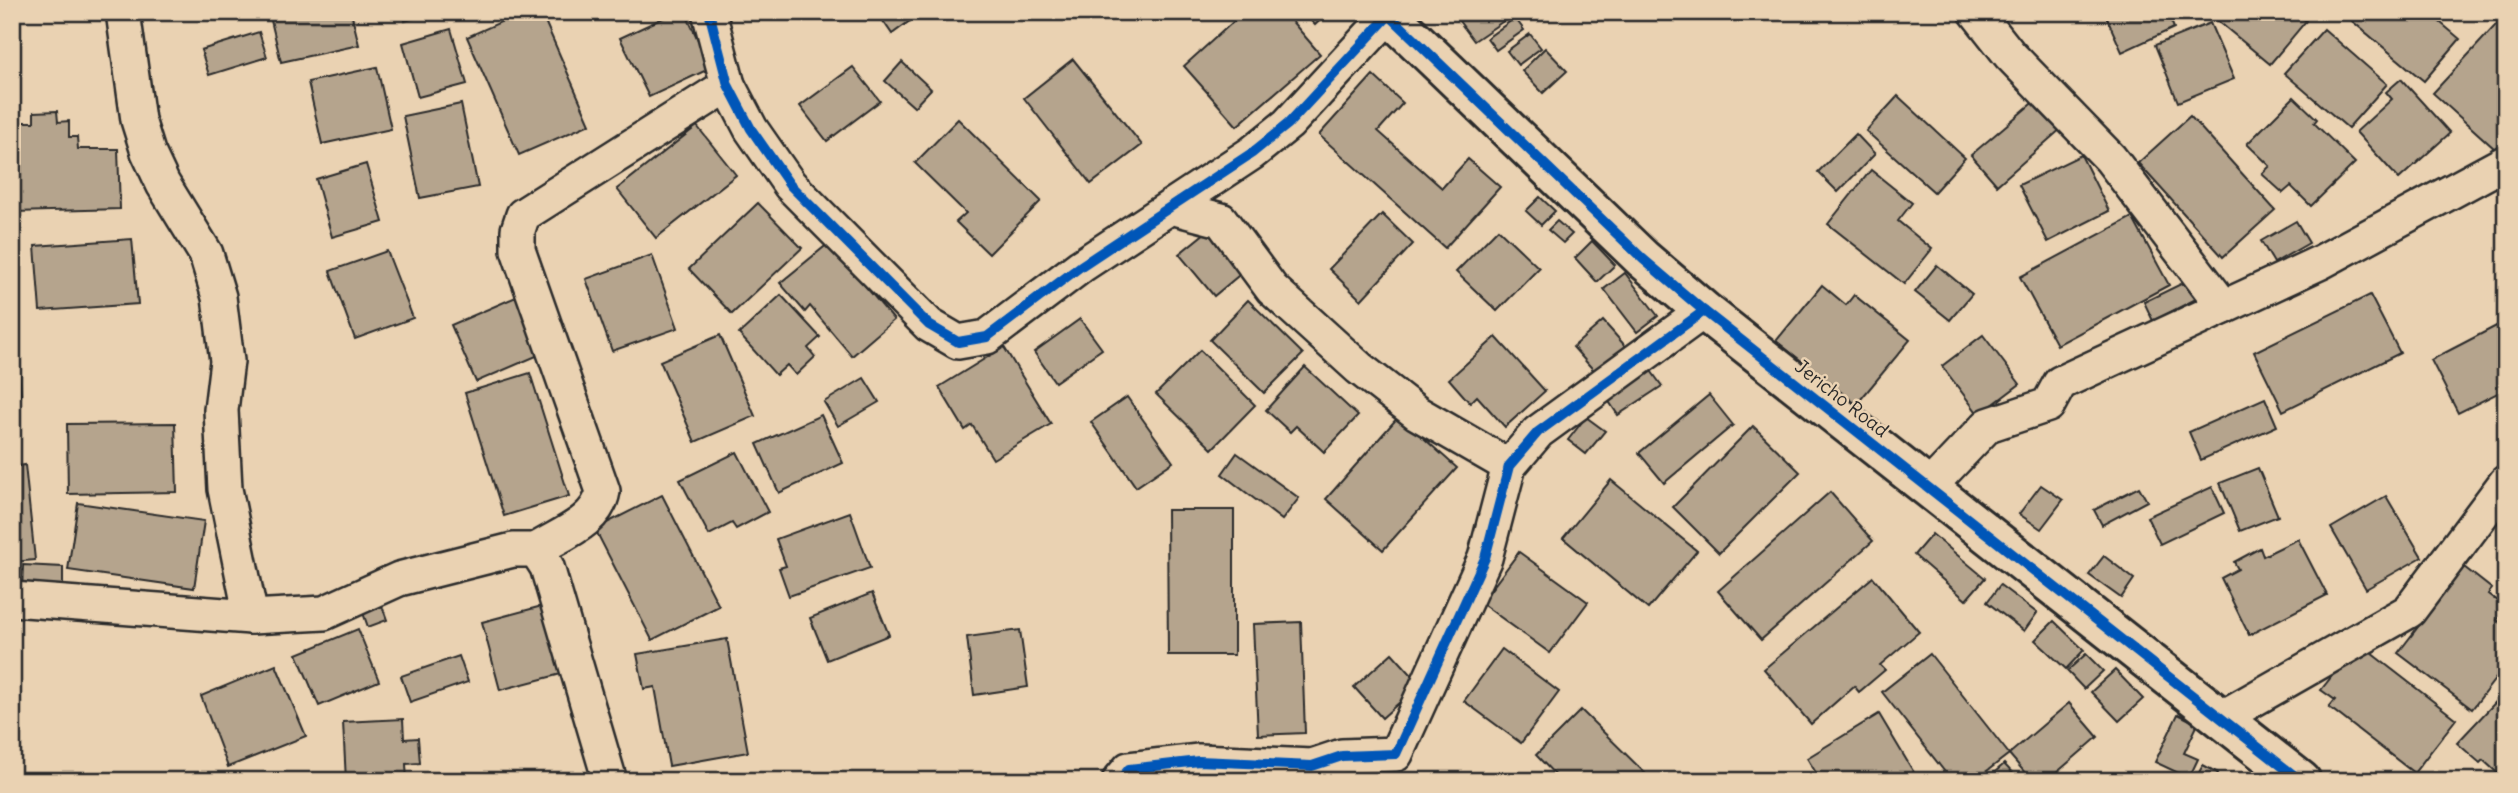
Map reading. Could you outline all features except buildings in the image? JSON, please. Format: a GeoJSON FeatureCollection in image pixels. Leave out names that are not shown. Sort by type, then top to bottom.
{"type":"FeatureCollection","features":[{"type":"Feature","properties":{"kind":"street"},"geometry":{"type":"LineString","coordinates":[[122,12],[138,120],[148,152],[163,184],[206,254],[219,297],[227,361],[221,410],[225,489],[251,617]]}},
{"type":"Feature","properties":{"kind":"street"},"geometry":{"type":"LineString","coordinates":[[709,12],[728,85],[751,129],[790,185],[929,325],[958,342],[987,337],[1081,266],[1233,167],[1288,124],[1388,14]]}},
{"type":"Feature","properties":{"kind":"street"},"geometry":{"type":"LineString","coordinates":[[1976,12],[2010,55],[2110,158],[2224,307]]}},
{"type":"Feature","properties":{"kind":"street","name":"Jericho Road"},"geometry":{"type":"LineString","coordinates":[[1388,14],[1643,258],[1704,311],[2301,781]]}},
{"type":"Feature","properties":{"kind":"street"},"geometry":{"type":"LineString","coordinates":[[12,599],[251,617],[324,613],[399,579],[513,550],[536,550],[592,516],[601,504],[603,491],[518,250],[518,230],[523,215],[728,85]]}},
{"type":"Feature","properties":{"kind":"street"},"geometry":{"type":"LineString","coordinates":[[1928,488],[1988,425],[2048,405],[2060,383],[2321,262],[2506,162]]}},
{"type":"Feature","properties":{"kind":"street"},"geometry":{"type":"LineString","coordinates":[[1221,220],[1233,167]]}},
{"type":"Feature","properties":{"kind":"street"},"geometry":{"type":"LineString","coordinates":[[1171,207],[1221,220],[1272,289],[1359,368],[1417,413],[1509,466]]}},
{"type":"Feature","properties":{"kind":"street"},"geometry":{"type":"LineString","coordinates":[[1119,781],[1129,769],[1199,761],[1312,766],[1342,756],[1396,754],[1485,558],[1509,466],[1538,432],[1704,311]]}},
{"type":"Feature","properties":{"kind":"street"},"geometry":{"type":"LineString","coordinates":[[2221,718],[2409,611],[2506,482]]}},
{"type":"Feature","properties":{"kind":"street"},"geometry":{"type":"LineString","coordinates":[[536,550],[547,567],[610,781]]}},
{"type":"Feature","properties":{"kind":"cycle path"},"geometry":{"type":"LineString","coordinates":[[709,12],[728,85],[751,129],[790,185],[929,325],[958,342],[987,337],[1081,266],[1252,153],[1288,124],[1389,15]]}},
{"type":"Feature","properties":{"kind":"cycle path"},"geometry":{"type":"LineString","coordinates":[[1386,12],[1643,259],[1704,311],[2301,781]]}},
{"type":"Feature","properties":{"kind":"cycle path"},"geometry":{"type":"LineString","coordinates":[[1119,781],[1129,769],[1199,761],[1312,766],[1342,756],[1396,754],[1485,558],[1509,466],[1538,432],[1704,311]]}}]}
